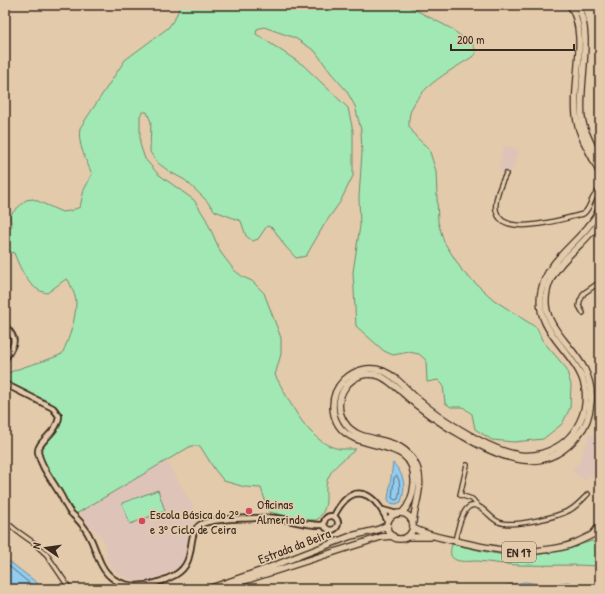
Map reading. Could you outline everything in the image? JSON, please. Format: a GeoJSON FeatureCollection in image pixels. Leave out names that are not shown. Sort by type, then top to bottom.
{"type":"FeatureCollection","features":[{"type":"Feature","properties":{"kind":"main road"},"geometry":{"type":"LineString","coordinates":[[570,5],[576,17],[579,30],[575,101],[577,121],[584,143],[600,174]]}},
{"type":"Feature","properties":{"kind":"main road"},"geometry":{"type":"LineString","coordinates":[[577,5],[585,30],[581,101],[583,123],[600,161]]}},
{"type":"Feature","properties":{"kind":"main road"},"geometry":{"type":"LineString","coordinates":[[600,208],[597,215],[588,227],[552,266],[544,281],[541,292],[540,308],[546,325],[551,334],[577,366],[581,373],[585,389],[585,406],[579,423],[568,438],[559,445],[550,451],[533,455],[517,454],[505,451],[477,438],[448,421],[422,403],[392,376],[379,370],[370,369],[356,371],[344,380],[337,388],[333,410],[338,425],[345,433],[358,440],[396,450],[403,456],[410,466],[414,478],[412,494],[409,503],[399,514],[393,516],[388,524],[390,534],[393,536],[400,539],[407,537],[411,533],[419,492],[420,480],[417,466],[409,455],[398,445],[361,435],[349,428],[342,418],[339,410],[343,390],[350,382],[359,377],[370,374],[379,376],[393,384],[416,406],[441,424],[498,455],[513,460],[526,461],[542,460],[556,454],[571,443],[584,428],[589,414],[591,392],[589,379],[583,365],[556,331],[549,319],[546,302],[547,291],[550,280],[557,270],[600,221]]}},
{"type":"Feature","properties":{"kind":"main road"},"geometry":{"type":"LineString","coordinates":[[399,514],[408,516],[413,525]]}},
{"type":"Feature","properties":{"kind":"main road","name":"Estrada da Beira"},"geometry":{"type":"LineString","coordinates":[[208,589],[314,551],[351,536],[373,531],[388,524]]}},
{"type":"Feature","properties":{"kind":"main road","name":"EN 17"},"geometry":{"type":"LineString","coordinates":[[413,525],[436,537]]}},
{"type":"Feature","properties":{"kind":"main road","name":"EN 17"},"geometry":{"type":"LineString","coordinates":[[407,537],[436,537],[502,550],[522,552],[562,547],[600,531]]}},
{"type":"Feature","properties":{"kind":"main road","name":"Estrada da Beira"},"geometry":{"type":"LineString","coordinates":[[219,589],[384,536],[393,536]]}},
{"type":"Feature","properties":{"kind":"street"},"geometry":{"type":"LineString","coordinates":[[506,174],[496,197],[496,207],[499,216],[502,219],[517,226],[527,227],[544,224],[583,214],[588,210],[594,196],[598,192]]}},
{"type":"Feature","properties":{"kind":"street"},"geometry":{"type":"LineString","coordinates":[[583,313],[579,306],[582,296],[600,282]]}},
{"type":"Feature","properties":{"kind":"street"},"geometry":{"type":"LineString","coordinates":[[5,326],[14,338],[14,343],[5,359]]}},
{"type":"Feature","properties":{"kind":"street"},"geometry":{"type":"LineString","coordinates":[[5,384],[53,408],[59,416],[56,427],[39,447],[38,452],[46,470],[70,512],[85,528],[102,566],[113,578],[124,583],[141,586],[153,585],[181,572],[188,562],[193,534],[195,530],[205,522],[275,517],[313,525],[324,525]]}},
{"type":"Feature","properties":{"kind":"street"},"geometry":{"type":"LineString","coordinates":[[467,465],[460,495],[472,499],[497,522],[505,524],[518,524],[570,510],[588,494]]}},
{"type":"Feature","properties":{"kind":"street"},"geometry":{"type":"LineString","coordinates":[[324,525],[326,518],[334,516],[345,499],[355,494],[368,496],[383,510],[388,524]]}},
{"type":"Feature","properties":{"kind":"street"},"geometry":{"type":"LineString","coordinates":[[455,541],[466,509],[473,505],[480,507]]}},
{"type":"Feature","properties":{"kind":"street"},"geometry":{"type":"LineString","coordinates":[[383,510],[399,514]]}},
{"type":"Feature","properties":{"kind":"street"},"geometry":{"type":"LineString","coordinates":[[324,525],[328,530],[336,528],[338,521],[334,516]]}},
{"type":"Feature","properties":{"kind":"street"},"geometry":{"type":"LineString","coordinates":[[5,521],[47,555],[70,589]]}},
{"type":"Feature","properties":{"kind":"street"},"geometry":{"type":"LineString","coordinates":[[591,535],[600,523]]}},
{"type":"Feature","properties":{"kind":"shaded area"},"geometry":{"type":"Polygon","coordinates":[[[504,146],[510,146],[519,151],[513,168],[507,175],[502,172],[499,166],[504,146]]]}},
{"type":"Feature","properties":{"kind":"shaded area"},"geometry":{"type":"Polygon","coordinates":[[[589,435],[600,436],[600,464],[592,476],[589,474],[587,480],[572,472],[581,459],[589,435]]]}},
{"type":"Feature","properties":{"kind":"shaded area","name":"Escola Básica do 2º e 3º Ciclo de Ceira"},"geometry":{"type":"Polygon","coordinates":[[[166,461],[201,520],[195,523],[191,528],[186,558],[177,570],[149,581],[131,580],[117,573],[108,562],[105,555],[108,554],[101,536],[86,522],[79,511],[166,461]]]}},
{"type":"Feature","properties":{"kind":"green space"},"geometry":{"type":"Polygon","coordinates":[[[181,5],[406,5],[450,28],[473,45],[476,51],[475,55],[438,79],[421,94],[414,103],[410,113],[409,126],[416,137],[429,149],[436,171],[438,222],[444,242],[463,272],[494,300],[537,328],[542,340],[566,368],[571,385],[570,408],[562,424],[543,439],[514,442],[492,440],[475,429],[472,414],[463,407],[451,407],[445,403],[443,385],[438,380],[427,382],[426,360],[419,354],[409,352],[393,355],[384,351],[356,326],[353,272],[360,226],[359,197],[362,153],[361,130],[355,106],[346,90],[315,51],[295,38],[264,27],[257,29],[256,34],[303,65],[348,108],[353,131],[353,176],[340,202],[324,225],[306,256],[296,258],[285,246],[273,228],[267,226],[258,239],[253,241],[246,236],[241,221],[215,211],[185,180],[170,172],[158,163],[150,152],[151,122],[147,112],[142,112],[140,116],[140,144],[145,159],[158,174],[194,200],[206,219],[221,253],[234,270],[243,277],[252,281],[264,293],[281,338],[281,354],[275,375],[301,420],[318,439],[329,445],[340,449],[356,449],[331,472],[326,487],[326,503],[322,514],[317,520],[307,520],[269,512],[261,488],[245,487],[224,481],[215,470],[200,446],[191,446],[76,514],[50,475],[41,450],[60,427],[62,417],[58,408],[49,402],[5,382],[5,375],[62,354],[70,335],[73,322],[76,308],[75,297],[69,281],[66,279],[47,293],[40,291],[30,283],[14,253],[5,250],[5,229],[12,226],[10,217],[12,213],[26,200],[33,199],[62,212],[80,207],[84,190],[92,174],[81,145],[79,134],[80,128],[125,60],[168,28],[181,5]]]}},
{"type":"Feature","properties":{"kind":"green space"},"geometry":{"type":"Polygon","coordinates":[[[158,490],[165,511],[130,524],[122,503],[158,490]]]}},
{"type":"Feature","properties":{"kind":"green space"},"geometry":{"type":"Polygon","coordinates":[[[592,541],[600,547],[600,566],[514,565],[477,561],[461,561],[455,560],[451,553],[452,544],[495,554],[522,556],[549,553],[592,541]]]}},
{"type":"Feature","properties":{"kind":"water"},"geometry":{"type":"Polygon","coordinates":[[[393,463],[400,472],[404,486],[401,502],[396,504],[390,503],[388,499],[393,463]]]}},
{"type":"Feature","properties":{"kind":"water"},"geometry":{"type":"Polygon","coordinates":[[[5,558],[37,583],[40,589],[5,589],[5,558]]]}},
{"type":"Feature","properties":{"kind":"water"},"geometry":{"type":"Polygon","coordinates":[[[525,582],[546,585],[568,582],[589,589],[486,589],[525,582]]]}},
{"type":"Feature","properties":{"kind":"place","name":"Oficinas Almerindo"},"geometry":{"type":"Point","coordinates":[249,511]}},
{"type":"Feature","properties":{"kind":"place","name":"Escola Básica do 2º e 3º Ciclo de Ceira"},"geometry":{"type":"Point","coordinates":[142,521]}}]}
